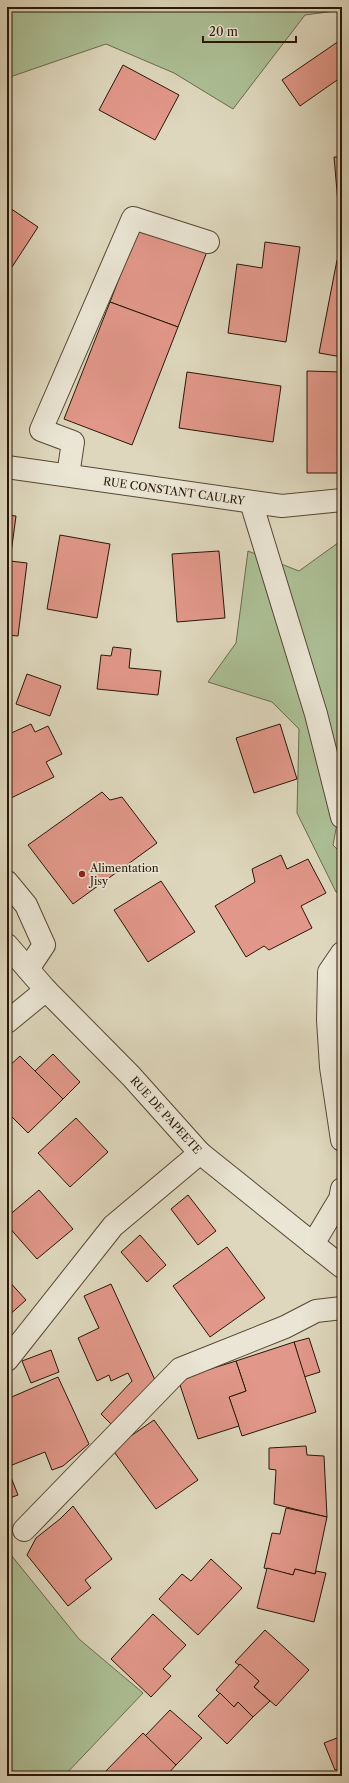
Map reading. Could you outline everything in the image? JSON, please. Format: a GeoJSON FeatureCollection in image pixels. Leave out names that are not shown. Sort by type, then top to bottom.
{"type":"FeatureCollection","features":[{"type":"Feature","properties":{"kind":"street"},"geometry":{"type":"LineString","coordinates":[[68,475],[73,442],[41,430],[133,218],[208,242]]}},
{"type":"Feature","properties":{"kind":"street","name":"RUE CONSTANT CAULRY"},"geometry":{"type":"LineString","coordinates":[[7,467],[282,506],[342,500]]}},
{"type":"Feature","properties":{"kind":"street"},"geometry":{"type":"LineString","coordinates":[[250,502],[316,714],[342,817]]}},
{"type":"Feature","properties":{"kind":"street"},"geometry":{"type":"LineString","coordinates":[[7,882],[26,905],[44,945],[28,969]]}},
{"type":"Feature","properties":{"kind":"street","name":"RUE DE PAPEETE"},"geometry":{"type":"LineString","coordinates":[[7,945],[46,990],[131,1076],[200,1153],[342,1267]]}},
{"type":"Feature","properties":{"kind":"street"},"geometry":{"type":"LineString","coordinates":[[342,953],[329,972],[328,1020],[331,1067],[342,1140]]}},
{"type":"Feature","properties":{"kind":"street"},"geometry":{"type":"LineString","coordinates":[[7,1022],[46,990]]}},
{"type":"Feature","properties":{"kind":"street"},"geometry":{"type":"LineString","coordinates":[[7,1360],[113,1226],[200,1153]]}},
{"type":"Feature","properties":{"kind":"street"},"geometry":{"type":"LineString","coordinates":[[313,1244],[340,1199],[342,1189]]}},
{"type":"Feature","properties":{"kind":"street"},"geometry":{"type":"LineString","coordinates":[[24,1530],[180,1369],[285,1327],[316,1311],[342,1308]]}},
{"type":"Feature","properties":{"kind":"green space"},"geometry":{"type":"Polygon","coordinates":[[[16,7],[342,7],[342,10],[305,15],[233,109],[174,73],[106,44],[7,78],[7,15],[16,7]]]}},
{"type":"Feature","properties":{"kind":"green space"},"geometry":{"type":"Polygon","coordinates":[[[342,540],[342,797],[333,845],[342,854],[342,896],[336,892],[297,813],[299,729],[272,702],[208,682],[236,643],[248,551],[299,571],[342,540]]]}},
{"type":"Feature","properties":{"kind":"green space"},"geometry":{"type":"Polygon","coordinates":[[[7,1550],[79,1639],[143,1693],[64,1776],[7,1776],[7,1550]]]}},
{"type":"Feature","properties":{"kind":"building"},"geometry":{"type":"Polygon","coordinates":[[[342,39],[342,81],[340,78],[300,106],[282,80],[342,39]]]}},
{"type":"Feature","properties":{"kind":"building"},"geometry":{"type":"Polygon","coordinates":[[[123,65],[179,95],[155,140],[99,110],[123,65]]]}},
{"type":"Feature","properties":{"kind":"building"},"geometry":{"type":"Polygon","coordinates":[[[334,157],[342,157],[342,226],[340,226],[334,157]]]}},
{"type":"Feature","properties":{"kind":"building"},"geometry":{"type":"Polygon","coordinates":[[[7,206],[38,227],[12,267],[7,264],[7,206]]]}},
{"type":"Feature","properties":{"kind":"building"},"geometry":{"type":"Polygon","coordinates":[[[140,224],[208,249],[178,327],[110,302],[140,224]]]}},
{"type":"Feature","properties":{"kind":"building"},"geometry":{"type":"Polygon","coordinates":[[[265,242],[300,247],[286,342],[228,333],[237,264],[262,268],[265,242]]]}},
{"type":"Feature","properties":{"kind":"building"},"geometry":{"type":"Polygon","coordinates":[[[337,260],[342,261],[342,357],[319,353],[337,260]]]}},
{"type":"Feature","properties":{"kind":"building"},"geometry":{"type":"Polygon","coordinates":[[[110,302],[178,327],[132,445],[64,419],[110,302]]]}},
{"type":"Feature","properties":{"kind":"building"},"geometry":{"type":"Polygon","coordinates":[[[307,371],[342,372],[342,473],[307,473],[307,371]]]}},
{"type":"Feature","properties":{"kind":"building"},"geometry":{"type":"Polygon","coordinates":[[[187,372],[281,386],[273,442],[179,428],[187,372]]]}},
{"type":"Feature","properties":{"kind":"building"},"geometry":{"type":"Polygon","coordinates":[[[7,515],[16,516],[10,561],[27,563],[18,636],[7,635],[7,515]]]}},
{"type":"Feature","properties":{"kind":"building"},"geometry":{"type":"Polygon","coordinates":[[[60,535],[110,544],[97,618],[47,609],[60,535]]]}},
{"type":"Feature","properties":{"kind":"building"},"geometry":{"type":"Polygon","coordinates":[[[219,551],[225,618],[177,622],[172,554],[219,551]]]}},
{"type":"Feature","properties":{"kind":"building"},"geometry":{"type":"Polygon","coordinates":[[[113,647],[131,649],[129,668],[161,671],[158,695],[97,689],[101,655],[111,656],[113,647]]]}},
{"type":"Feature","properties":{"kind":"building"},"geometry":{"type":"Polygon","coordinates":[[[27,674],[61,686],[50,716],[16,704],[27,674]]]}},
{"type":"Feature","properties":{"kind":"building"},"geometry":{"type":"Polygon","coordinates":[[[31,724],[35,732],[48,726],[62,754],[46,762],[54,777],[7,800],[7,735],[31,724]]]}},
{"type":"Feature","properties":{"kind":"building"},"geometry":{"type":"Polygon","coordinates":[[[280,724],[297,779],[254,793],[236,738],[280,724]]]}},
{"type":"Feature","properties":{"kind":"building","name":"Alimentation Jisy"},"geometry":{"type":"Polygon","coordinates":[[[102,792],[110,800],[122,797],[157,843],[73,904],[28,845],[102,792]]]}},
{"type":"Feature","properties":{"kind":"building"},"geometry":{"type":"Polygon","coordinates":[[[281,855],[287,869],[308,859],[326,893],[301,906],[312,928],[269,950],[264,946],[246,957],[215,906],[255,882],[252,869],[281,855]]]}},
{"type":"Feature","properties":{"kind":"building"},"geometry":{"type":"Polygon","coordinates":[[[161,881],[195,932],[148,962],[114,910],[161,881]]]}},
{"type":"Feature","properties":{"kind":"building"},"geometry":{"type":"Polygon","coordinates":[[[53,1054],[80,1082],[63,1099],[35,1071],[53,1054]]]}},
{"type":"Feature","properties":{"kind":"building"},"geometry":{"type":"Polygon","coordinates":[[[20,1056],[63,1099],[28,1133],[7,1112],[7,1068],[20,1056]]]}},
{"type":"Feature","properties":{"kind":"building"},"geometry":{"type":"Polygon","coordinates":[[[76,1118],[108,1152],[70,1187],[38,1153],[76,1118]]]}},
{"type":"Feature","properties":{"kind":"building"},"geometry":{"type":"Polygon","coordinates":[[[39,1190],[73,1229],[37,1259],[7,1225],[7,1217],[39,1190]]]}},
{"type":"Feature","properties":{"kind":"building"},"geometry":{"type":"Polygon","coordinates":[[[188,1195],[216,1231],[198,1245],[171,1209],[188,1195]]]}},
{"type":"Feature","properties":{"kind":"building"},"geometry":{"type":"Polygon","coordinates":[[[140,1235],[166,1265],[147,1282],[121,1252],[140,1235]]]}},
{"type":"Feature","properties":{"kind":"building"},"geometry":{"type":"Polygon","coordinates":[[[227,1247],[265,1298],[210,1337],[173,1286],[227,1247]]]}},
{"type":"Feature","properties":{"kind":"building"},"geometry":{"type":"Polygon","coordinates":[[[7,1279],[26,1300],[7,1317],[7,1279]]]}},
{"type":"Feature","properties":{"kind":"building"},"geometry":{"type":"Polygon","coordinates":[[[111,1284],[155,1380],[112,1425],[101,1414],[132,1381],[128,1373],[111,1381],[109,1375],[97,1381],[78,1338],[99,1328],[84,1296],[111,1284]]]}},
{"type":"Feature","properties":{"kind":"building"},"geometry":{"type":"Polygon","coordinates":[[[309,1338],[320,1372],[304,1377],[294,1342],[309,1338]]]}},
{"type":"Feature","properties":{"kind":"building"},"geometry":{"type":"Polygon","coordinates":[[[294,1342],[316,1412],[242,1436],[229,1397],[246,1391],[236,1361],[294,1342]]]}},
{"type":"Feature","properties":{"kind":"building"},"geometry":{"type":"Polygon","coordinates":[[[51,1350],[59,1372],[31,1383],[22,1361],[51,1350]]]}},
{"type":"Feature","properties":{"kind":"building"},"geometry":{"type":"Polygon","coordinates":[[[236,1361],[246,1391],[229,1397],[239,1426],[198,1439],[178,1379],[236,1361]]]}},
{"type":"Feature","properties":{"kind":"building"},"geometry":{"type":"Polygon","coordinates":[[[58,1377],[89,1444],[63,1466],[52,1470],[45,1452],[7,1467],[7,1399],[58,1377]]]}},
{"type":"Feature","properties":{"kind":"building"},"geometry":{"type":"Polygon","coordinates":[[[154,1420],[198,1480],[156,1509],[112,1449],[154,1420]]]}},
{"type":"Feature","properties":{"kind":"building"},"geometry":{"type":"Polygon","coordinates":[[[306,1446],[307,1455],[324,1456],[327,1517],[274,1504],[276,1470],[269,1469],[269,1448],[306,1446]]]}},
{"type":"Feature","properties":{"kind":"building"},"geometry":{"type":"Polygon","coordinates":[[[7,1467],[18,1495],[7,1499],[7,1467]]]}},
{"type":"Feature","properties":{"kind":"building"},"geometry":{"type":"Polygon","coordinates":[[[73,1506],[112,1559],[85,1580],[91,1588],[68,1606],[27,1555],[36,1538],[60,1519],[73,1506]]]}},
{"type":"Feature","properties":{"kind":"building"},"geometry":{"type":"Polygon","coordinates":[[[286,1508],[327,1517],[315,1574],[295,1569],[293,1575],[264,1568],[272,1533],[280,1534],[286,1508]]]}},
{"type":"Feature","properties":{"kind":"building"},"geometry":{"type":"Polygon","coordinates":[[[211,1559],[242,1588],[198,1635],[159,1599],[182,1574],[191,1581],[211,1559]]]}},
{"type":"Feature","properties":{"kind":"building"},"geometry":{"type":"Polygon","coordinates":[[[267,1568],[293,1575],[295,1569],[315,1574],[316,1571],[326,1573],[314,1622],[257,1608],[267,1568]]]}},
{"type":"Feature","properties":{"kind":"building"},"geometry":{"type":"Polygon","coordinates":[[[153,1614],[186,1645],[163,1669],[171,1676],[151,1697],[111,1659],[153,1614]]]}},
{"type":"Feature","properties":{"kind":"building"},"geometry":{"type":"Polygon","coordinates":[[[265,1630],[309,1670],[276,1706],[254,1687],[259,1681],[235,1662],[265,1630]]]}},
{"type":"Feature","properties":{"kind":"building"},"geometry":{"type":"Polygon","coordinates":[[[240,1664],[259,1681],[254,1687],[270,1701],[253,1717],[238,1702],[234,1707],[216,1690],[240,1664]]]}},
{"type":"Feature","properties":{"kind":"building"},"geometry":{"type":"Polygon","coordinates":[[[220,1693],[234,1707],[238,1702],[253,1717],[227,1744],[198,1716],[220,1693]]]}},
{"type":"Feature","properties":{"kind":"building"},"geometry":{"type":"Polygon","coordinates":[[[170,1710],[202,1738],[176,1765],[145,1736],[170,1710]]]}},
{"type":"Feature","properties":{"kind":"building"},"geometry":{"type":"Polygon","coordinates":[[[143,1733],[176,1765],[166,1776],[101,1776],[143,1733]]]}},
{"type":"Feature","properties":{"kind":"building"},"geometry":{"type":"Polygon","coordinates":[[[342,1736],[342,1767],[335,1770],[324,1743],[342,1736]]]}},
{"type":"Feature","properties":{"kind":"place","name":"Alimentation Jisy"},"geometry":{"type":"Point","coordinates":[82,874]}}]}
